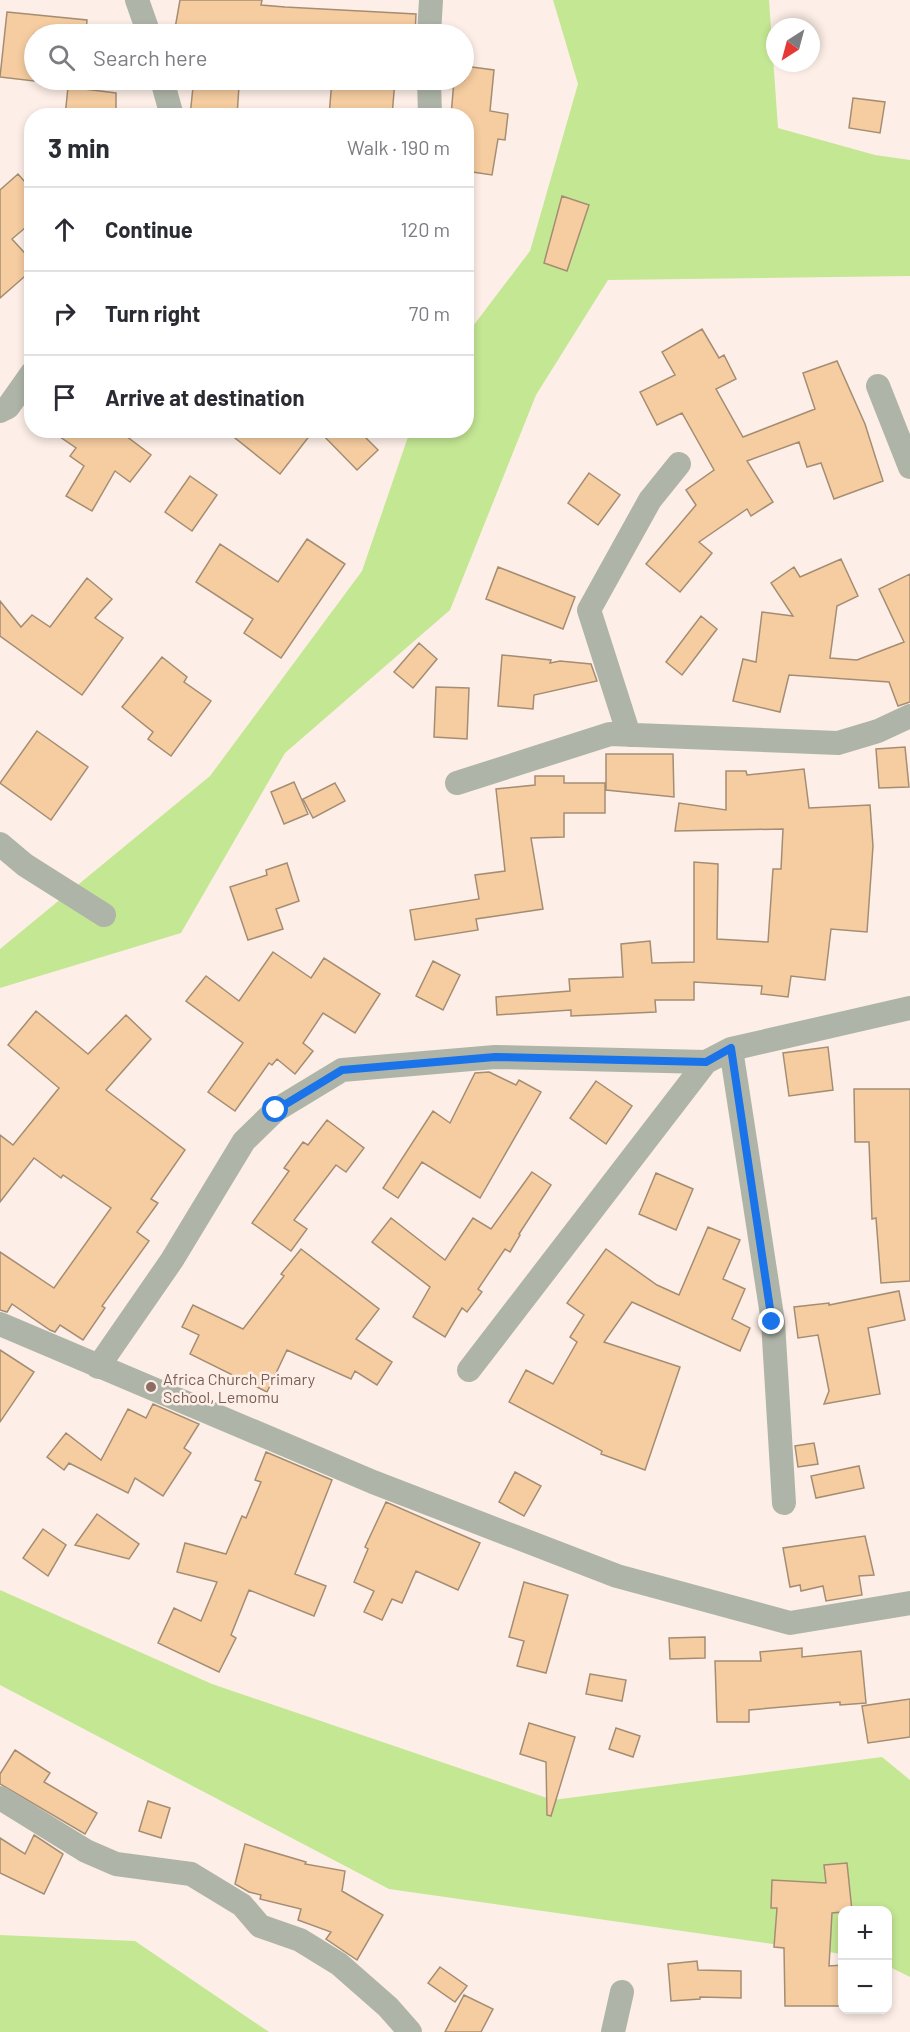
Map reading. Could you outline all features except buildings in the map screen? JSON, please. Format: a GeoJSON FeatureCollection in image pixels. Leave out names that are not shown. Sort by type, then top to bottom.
{"type":"FeatureCollection","features":[{"type":"Feature","properties":{"kind":"street"},"geometry":{"type":"LineString","coordinates":[[137,0],[145,24]]}},
{"type":"Feature","properties":{"kind":"street"},"geometry":{"type":"LineString","coordinates":[[430,24],[431,0]]}},
{"type":"Feature","properties":{"kind":"street"},"geometry":{"type":"LineString","coordinates":[[165,90],[170,108]]}},
{"type":"Feature","properties":{"kind":"street"},"geometry":{"type":"LineString","coordinates":[[429,90],[430,108]]}},
{"type":"Feature","properties":{"kind":"street"},"geometry":{"type":"LineString","coordinates":[[0,411],[8,407],[24,384]]}},
{"type":"Feature","properties":{"kind":"street"},"geometry":{"type":"LineString","coordinates":[[878,386],[910,467]]}},
{"type":"Feature","properties":{"kind":"street"},"geometry":{"type":"LineString","coordinates":[[629,735],[589,610],[650,500],[678,464]]}},
{"type":"Feature","properties":{"kind":"street"},"geometry":{"type":"LineString","coordinates":[[457,783],[610,734],[838,743],[878,731],[910,716]]}},
{"type":"Feature","properties":{"kind":"street"},"geometry":{"type":"LineString","coordinates":[[0,844],[25,866],[104,915]]}},
{"type":"Feature","properties":{"kind":"street"},"geometry":{"type":"LineString","coordinates":[[469,1370],[706,1062],[731,1048],[910,1008]]}},
{"type":"Feature","properties":{"kind":"street"},"geometry":{"type":"LineString","coordinates":[[731,1048],[772,1322],[784,1503]]}},
{"type":"Feature","properties":{"kind":"street"},"geometry":{"type":"LineString","coordinates":[[98,1367],[172,1260],[244,1141],[276,1110],[342,1070],[495,1057],[706,1062]]}},
{"type":"Feature","properties":{"kind":"street"},"geometry":{"type":"LineString","coordinates":[[0,1324],[373,1482],[617,1576],[790,1623],[910,1603]]}},
{"type":"Feature","properties":{"kind":"street"},"geometry":{"type":"LineString","coordinates":[[0,1798],[86,1851],[116,1864],[191,1874],[242,1905],[260,1926],[300,1940],[339,1964],[388,2007],[410,2032]]}},
{"type":"Feature","properties":{"kind":"street"},"geometry":{"type":"LineString","coordinates":[[614,2032],[622,1992]]}},
{"type":"Feature","properties":{"kind":"green space"},"geometry":{"type":"Polygon","coordinates":[[[553,0],[769,0],[770,18],[766,18],[766,72],[774,72],[778,128],[875,155],[910,160],[910,276],[608,280],[536,395],[450,610],[285,753],[181,933],[0,988],[0,949],[210,776],[362,571],[408,438],[474,438],[474,325],[530,251],[578,84],[553,0]]]}},
{"type":"Feature","properties":{"kind":"green space"},"geometry":{"type":"Polygon","coordinates":[[[0,1590],[212,1684],[553,1800],[882,1757],[910,1780],[910,1977],[892,1968],[892,1906],[838,1906],[838,1953],[389,1889],[0,1685],[0,1590]]]}},
{"type":"Feature","properties":{"kind":"green space"},"geometry":{"type":"Polygon","coordinates":[[[0,1935],[135,1941],[269,2032],[0,2032],[0,1935]]]}},
{"type":"Feature","properties":{"kind":"place","name":"Africa Church Primary School, Lemomu"},"geometry":{"type":"Point","coordinates":[151,1387]}},
{"type":"Feature","properties":{"kind":"route"},"geometry":{"type":"LineString","coordinates":[[276,1110],[342,1070],[495,1057],[706,1062],[731,1048],[772,1322]]}}]}
